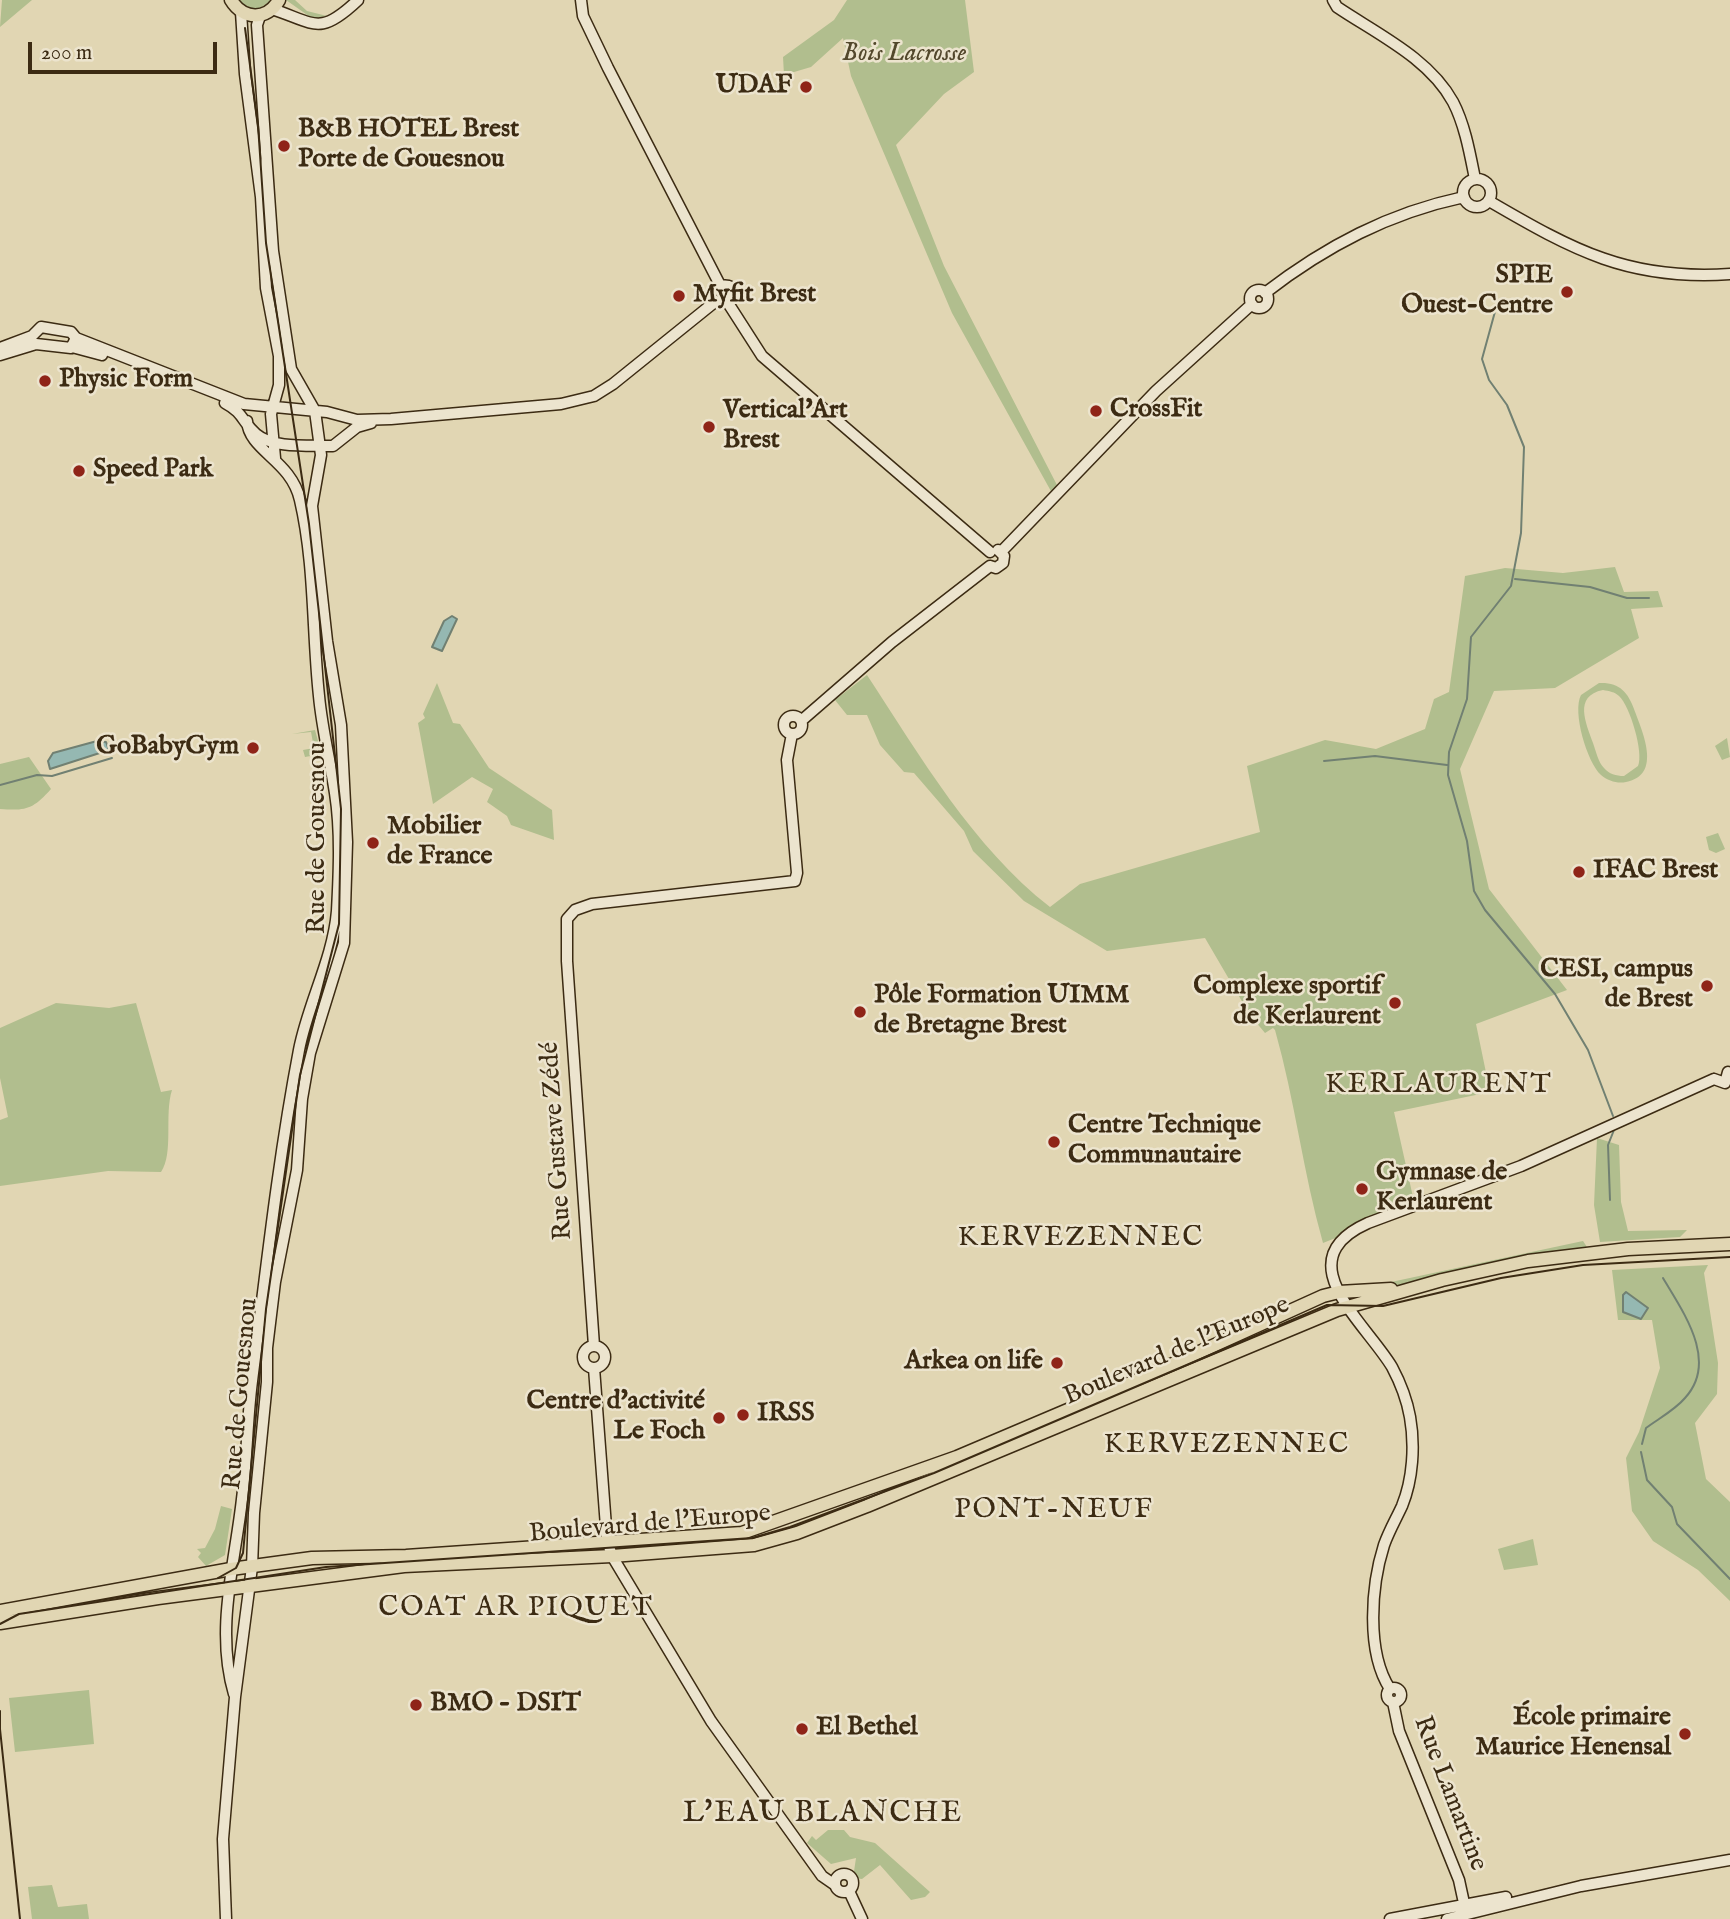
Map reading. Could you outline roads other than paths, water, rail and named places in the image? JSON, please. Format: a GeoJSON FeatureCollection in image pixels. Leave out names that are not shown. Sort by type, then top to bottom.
{"type":"FeatureCollection","features":[{"type":"Feature","properties":{"kind":"main road"},"geometry":{"type":"LineString","coordinates":[[231,0],[241,12],[260,16],[277,3]]}},
{"type":"Feature","properties":{"kind":"main road","name":"Boulevard de l'Europe"},"geometry":{"type":"LineString","coordinates":[[0,1611],[231,1569],[312,1558],[406,1556],[574,1546],[609,1549],[754,1545],[797,1533],[994,1455],[1212,1360],[1347,1309],[1442,1280],[1528,1261],[1628,1249],[1730,1243]]}},
{"type":"Feature","properties":{"kind":"main road","name":"Boulevard de l'Europe"},"geometry":{"type":"LineString","coordinates":[[0,1623],[404,1566],[609,1549],[741,1533],[891,1483],[1122,1387],[1247,1329],[1339,1292],[1395,1289],[1499,1264],[1590,1248],[1730,1243]]}},
{"type":"Feature","properties":{"kind":"street"},"geometry":{"type":"LineString","coordinates":[[277,3],[288,15],[305,24],[324,23],[340,16],[358,0]]}},
{"type":"Feature","properties":{"kind":"street"},"geometry":{"type":"LineString","coordinates":[[581,0],[583,16],[720,285]]}},
{"type":"Feature","properties":{"kind":"street"},"geometry":{"type":"LineString","coordinates":[[1333,0],[1337,7],[1429,70],[1444,87],[1460,121],[1475,179]]}},
{"type":"Feature","properties":{"kind":"street"},"geometry":{"type":"LineString","coordinates":[[241,12],[245,74],[261,197],[265,282],[279,356],[279,385],[271,409],[275,458]]}},
{"type":"Feature","properties":{"kind":"street","name":"Rue de Gouesnou"},"geometry":{"type":"LineString","coordinates":[[226,1919],[222,1863],[235,1697],[252,1567],[254,1513],[275,1282],[297,1170],[302,1099],[310,1053],[344,943],[346,915],[347,817],[341,725],[327,641],[312,506],[321,458],[320,445],[315,411],[291,369],[277,274],[261,112],[260,16]]}},
{"type":"Feature","properties":{"kind":"street"},"geometry":{"type":"LineString","coordinates":[[1464,197],[1465,186],[1475,179]]}},
{"type":"Feature","properties":{"kind":"street"},"geometry":{"type":"LineString","coordinates":[[1464,197],[1473,206],[1482,206],[1489,201],[1491,192],[1488,184],[1475,179]]}},
{"type":"Feature","properties":{"kind":"street"},"geometry":{"type":"LineString","coordinates":[[720,285],[714,291],[762,356],[996,552],[1156,391],[1252,303],[1254,292],[1265,292],[1305,262],[1349,237],[1406,211],[1464,197]]}},
{"type":"Feature","properties":{"kind":"street"},"geometry":{"type":"LineString","coordinates":[[1489,201],[1569,247],[1609,262],[1657,273],[1730,274]]}},
{"type":"Feature","properties":{"kind":"street"},"geometry":{"type":"LineString","coordinates":[[0,348],[38,341],[71,344],[244,404],[271,409],[315,411],[357,420],[391,419],[561,404],[594,396],[722,302],[732,291],[729,286],[720,285]]}},
{"type":"Feature","properties":{"kind":"street"},"geometry":{"type":"LineString","coordinates":[[38,341],[38,328],[71,332],[71,344]]}},
{"type":"Feature","properties":{"kind":"street"},"geometry":{"type":"LineString","coordinates":[[0,355],[51,337],[48,330]]}},
{"type":"Feature","properties":{"kind":"street"},"geometry":{"type":"LineString","coordinates":[[71,344],[210,396],[241,412],[256,434],[274,442],[333,446],[358,428],[391,419]]}},
{"type":"Feature","properties":{"kind":"street","name":"Rue de Gouesnou"},"geometry":{"type":"LineString","coordinates":[[235,1697],[230,1679],[228,1590],[242,1499],[265,1267],[299,1046],[332,942],[336,914],[336,795],[322,723],[303,514],[295,483],[275,458],[258,446],[250,434],[247,421]]}},
{"type":"Feature","properties":{"kind":"street","name":"Rue Gustave Zédé"},"geometry":{"type":"LineString","coordinates":[[609,1549],[594,1368],[603,1363],[605,1357],[602,1349],[594,1346],[566,932],[570,914],[592,904],[795,881],[787,760],[792,734],[802,729],[802,721],[892,642],[990,566],[996,568],[1003,563],[996,552]]}},
{"type":"Feature","properties":{"kind":"street","name":"Rue Lamartine"},"geometry":{"type":"LineString","coordinates":[[1462,1908],[1459,1880],[1399,1731],[1393,1702],[1387,1696],[1390,1689],[1377,1663],[1374,1637],[1379,1565],[1406,1494],[1413,1459],[1409,1410],[1391,1367],[1347,1309],[1332,1277],[1335,1244],[1353,1229],[1521,1166],[1714,1079],[1718,1069],[1729,1071]]}},
{"type":"Feature","properties":{"kind":"street"},"geometry":{"type":"LineString","coordinates":[[609,1549],[718,1732],[816,1865],[838,1880],[851,1879],[849,1891],[862,1919]]}},
{"type":"Feature","properties":{"kind":"street"},"geometry":{"type":"LineString","coordinates":[[1390,1919],[1450,1907],[1462,1908],[1550,1888],[1581,1886],[1730,1860]]}},
{"type":"Feature","properties":{"kind":"street"},"geometry":{"type":"LineString","coordinates":[[1428,1919],[1450,1907]]}},
{"type":"Feature","properties":{"kind":"street"},"geometry":{"type":"LineString","coordinates":[[1447,1919],[1462,1908]]}},
{"type":"Feature","properties":{"kind":"water"},"geometry":{"type":"Polygon","coordinates":[[[452,616],[457,619],[442,651],[432,647],[444,621],[452,616]]]}},
{"type":"Feature","properties":{"kind":"water"},"geometry":{"type":"Polygon","coordinates":[[[97,741],[106,742],[109,750],[50,769],[48,761],[53,753],[97,741]]]}},
{"type":"Feature","properties":{"kind":"water"},"geometry":{"type":"Polygon","coordinates":[[[1626,1292],[1648,1308],[1641,1319],[1623,1312],[1623,1295],[1626,1292]]]}},
{"type":"Feature","properties":{"kind":"waterway"},"geometry":{"type":"LineString","coordinates":[[1496,308],[1482,359],[1489,380],[1507,405],[1524,447],[1521,533],[1511,586],[1471,637],[1467,699],[1449,752],[1448,775],[1467,841],[1474,891],[1485,910],[1555,994],[1588,1050],[1613,1116]]}},
{"type":"Feature","properties":{"kind":"waterway"},"geometry":{"type":"LineString","coordinates":[[1515,579],[1590,587],[1627,598],[1649,598]]}},
{"type":"Feature","properties":{"kind":"waterway"},"geometry":{"type":"LineString","coordinates":[[1324,761],[1375,756],[1447,765]]}},
{"type":"Feature","properties":{"kind":"waterway"},"geometry":{"type":"LineString","coordinates":[[0,785],[37,775],[52,776],[112,758]]}},
{"type":"Feature","properties":{"kind":"waterway"},"geometry":{"type":"LineString","coordinates":[[1610,1200],[1608,1145],[1614,1130]]}},
{"type":"Feature","properties":{"kind":"waterway"},"geometry":{"type":"LineString","coordinates":[[1642,1444],[1646,1428],[1685,1398],[1695,1384],[1699,1368],[1698,1353],[1688,1321],[1663,1278]]}},
{"type":"Feature","properties":{"kind":"waterway"},"geometry":{"type":"LineString","coordinates":[[1641,1452],[1647,1480],[1672,1507],[1677,1524],[1730,1579]]}},
{"type":"Feature","properties":{"kind":"tram line"},"geometry":{"type":"LineString","coordinates":[[218,1578],[236,1568],[243,1553],[266,1309],[300,1075],[339,924],[341,809],[309,524],[266,243],[258,125],[245,28]]}},
{"type":"Feature","properties":{"kind":"tram line"},"geometry":{"type":"LineString","coordinates":[[0,1624],[19,1614],[326,1567],[752,1538],[790,1527],[934,1473],[1327,1305],[1383,1306],[1501,1278],[1583,1265],[1730,1257]]}},
{"type":"Feature","properties":{"kind":"tram line"},"geometry":{"type":"LineString","coordinates":[[0,1711],[0,1735]]}},
{"type":"Feature","properties":{"kind":"tram line"},"geometry":{"type":"LineString","coordinates":[[0,1729],[20,1919]]}},
{"type":"Feature","properties":{"kind":"place","name":"UDAF"},"geometry":{"type":"Point","coordinates":[806,87]}},
{"type":"Feature","properties":{"kind":"place","name":"B&B HOTEL Brest Porte de Gouesnou"},"geometry":{"type":"Point","coordinates":[284,146]}},
{"type":"Feature","properties":{"kind":"place","name":"SPIE Ouest-Centre"},"geometry":{"type":"Point","coordinates":[1567,292]}},
{"type":"Feature","properties":{"kind":"place","name":"Myfit Brest"},"geometry":{"type":"Point","coordinates":[679,296]}},
{"type":"Feature","properties":{"kind":"place","name":"Physic Form"},"geometry":{"type":"Point","coordinates":[45,381]}},
{"type":"Feature","properties":{"kind":"place","name":"CrossFit"},"geometry":{"type":"Point","coordinates":[1096,411]}},
{"type":"Feature","properties":{"kind":"place","name":"Vertical'Art Brest"},"geometry":{"type":"Point","coordinates":[709,427]}},
{"type":"Feature","properties":{"kind":"place","name":"Speed Park"},"geometry":{"type":"Point","coordinates":[79,471]}},
{"type":"Feature","properties":{"kind":"place","name":"GoBabyGym"},"geometry":{"type":"Point","coordinates":[253,748]}},
{"type":"Feature","properties":{"kind":"place","name":"Mobilier de France"},"geometry":{"type":"Point","coordinates":[373,843]}},
{"type":"Feature","properties":{"kind":"place","name":"IFAC Brest"},"geometry":{"type":"Point","coordinates":[1579,872]}},
{"type":"Feature","properties":{"kind":"place","name":"CESI, campus de Brest"},"geometry":{"type":"Point","coordinates":[1707,986]}},
{"type":"Feature","properties":{"kind":"place","name":"Complexe sportif de Kerlaurent"},"geometry":{"type":"Point","coordinates":[1395,1003]}},
{"type":"Feature","properties":{"kind":"place","name":"Pôle Formation UIMM de Bretagne Brest"},"geometry":{"type":"Point","coordinates":[860,1012]}},
{"type":"Feature","properties":{"kind":"place","name":"Centre Technique Communautaire"},"geometry":{"type":"Point","coordinates":[1054,1142]}},
{"type":"Feature","properties":{"kind":"place","name":"Gymnase de Kerlaurent"},"geometry":{"type":"Point","coordinates":[1362,1189]}},
{"type":"Feature","properties":{"kind":"place","name":"Arkea on life"},"geometry":{"type":"Point","coordinates":[1057,1363]}},
{"type":"Feature","properties":{"kind":"place","name":"IRSS"},"geometry":{"type":"Point","coordinates":[743,1415]}},
{"type":"Feature","properties":{"kind":"place","name":"Centre d'activité Le Foch"},"geometry":{"type":"Point","coordinates":[719,1418]}},
{"type":"Feature","properties":{"kind":"place","name":"BMO - DSIT"},"geometry":{"type":"Point","coordinates":[416,1705]}},
{"type":"Feature","properties":{"kind":"place","name":"El Bethel"},"geometry":{"type":"Point","coordinates":[802,1729]}},
{"type":"Feature","properties":{"kind":"place","name":"École primaire Maurice Henensal"},"geometry":{"type":"Point","coordinates":[1685,1734]}},
{"type":"Feature","properties":{"kind":"district","name":"KERLAURENT"},"geometry":{"type":"Point","coordinates":[1439,1086]}},
{"type":"Feature","properties":{"kind":"district","name":"KERVEZENNEC"},"geometry":{"type":"Point","coordinates":[1081,1239]}},
{"type":"Feature","properties":{"kind":"district","name":"KERVEZENNEC"},"geometry":{"type":"Point","coordinates":[1227,1446]}},
{"type":"Feature","properties":{"kind":"district","name":"PONT-NEUF"},"geometry":{"type":"Point","coordinates":[1054,1511]}},
{"type":"Feature","properties":{"kind":"district","name":"COAT AR PIQUET"},"geometry":{"type":"Point","coordinates":[516,1609]}},
{"type":"Feature","properties":{"kind":"district","name":"L'EAU BLANCHE"},"geometry":{"type":"Point","coordinates":[823,1815]}},
{"type":"Feature","properties":{"kind":"park label","name":"Bois Lacrosse"},"geometry":{"type":"Point","coordinates":[904,55]}}]}
